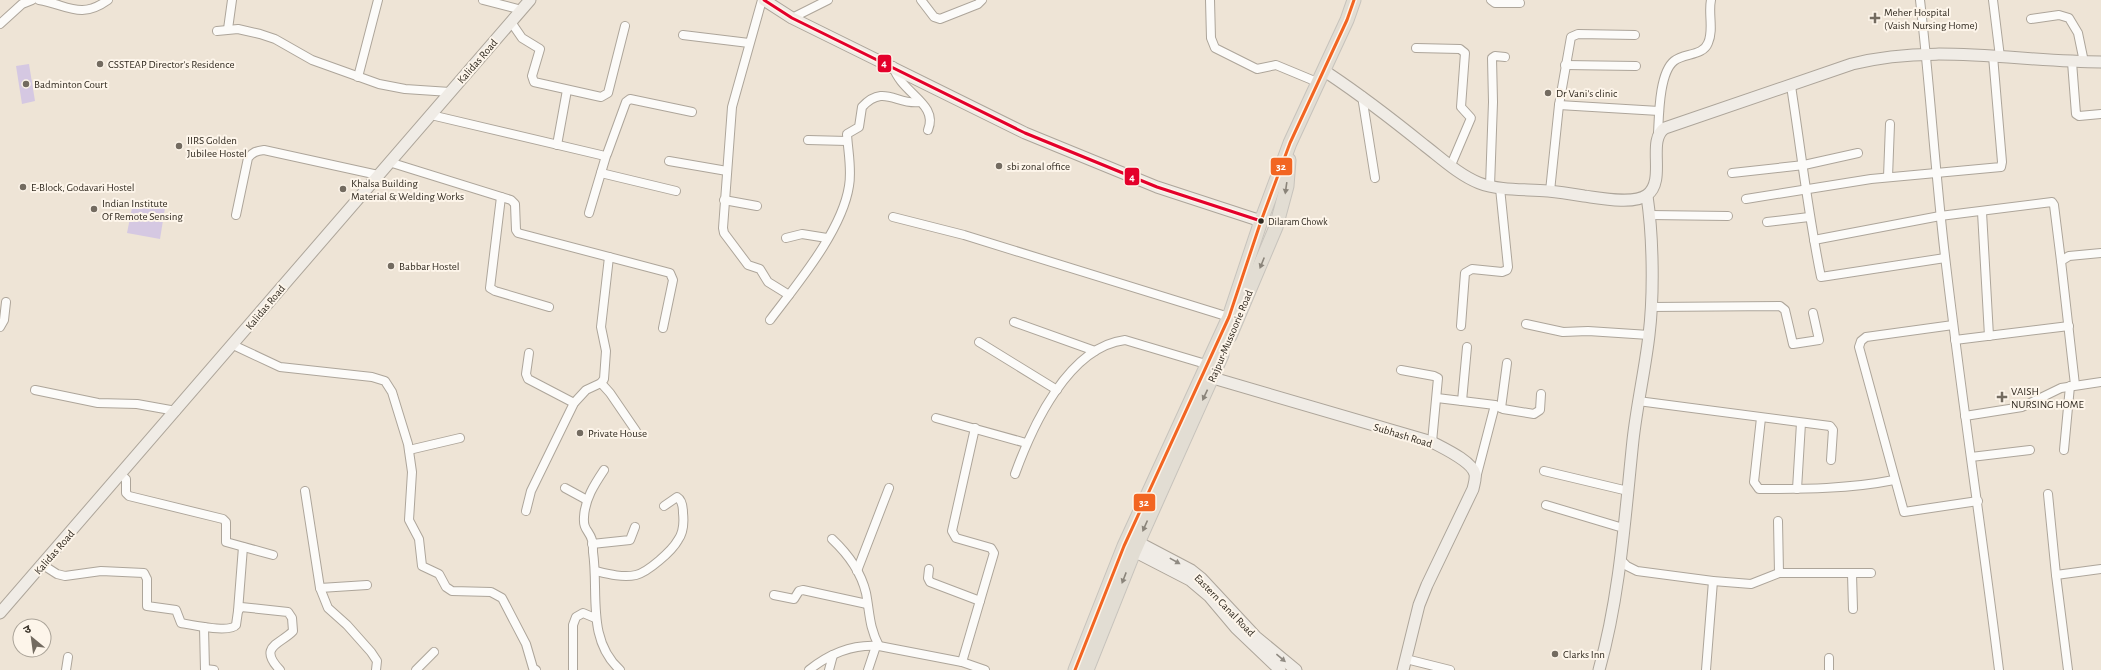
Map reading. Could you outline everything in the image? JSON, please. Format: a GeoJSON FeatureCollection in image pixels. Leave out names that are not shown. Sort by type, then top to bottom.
{"type":"FeatureCollection","features":[{"type":"Feature","properties":{"kind":"main road","name":"Rajpur-Mussoorie Road"},"geometry":{"type":"LineString","coordinates":[[1087,670],[1131,544],[1229,317],[1256,240],[1261,220],[1290,143],[1354,0]]}},
{"type":"Feature","properties":{"kind":"main road","name":"Rajpur-Mussoorie Road"},"geometry":{"type":"LineString","coordinates":[[1075,670],[1085,642],[1131,544],[1213,378],[1276,225],[1287,186],[1287,165],[1297,138],[1329,74],[1361,0]]}},
{"type":"Feature","properties":{"kind":"main road"},"geometry":{"type":"LineString","coordinates":[[1261,220],[1264,232],[1269,233],[1276,225]]}},
{"type":"Feature","properties":{"kind":"street"},"geometry":{"type":"LineString","coordinates":[[0,24],[22,4],[32,0]]}},
{"type":"Feature","properties":{"kind":"street"},"geometry":{"type":"LineString","coordinates":[[39,0],[75,10],[85,11],[95,8],[108,0]]}},
{"type":"Feature","properties":{"kind":"street"},"geometry":{"type":"LineString","coordinates":[[228,29],[232,0]]}},
{"type":"Feature","properties":{"kind":"street"},"geometry":{"type":"LineString","coordinates":[[358,77],[378,0]]}},
{"type":"Feature","properties":{"kind":"street"},"geometry":{"type":"LineString","coordinates":[[483,0],[522,10]]}},
{"type":"Feature","properties":{"kind":"street","name":"Kalidas Road"},"geometry":{"type":"LineString","coordinates":[[0,612],[176,411],[378,174],[530,0]]}},
{"type":"Feature","properties":{"kind":"street"},"geometry":{"type":"LineString","coordinates":[[789,295],[768,282],[760,269],[748,265],[724,233],[722,214],[732,107],[749,43],[763,0],[792,18],[893,66],[959,102],[1025,133],[1157,187],[1261,220]]}},
{"type":"Feature","properties":{"kind":"street"},"geometry":{"type":"LineString","coordinates":[[792,18],[828,0]]}},
{"type":"Feature","properties":{"kind":"street"},"geometry":{"type":"LineString","coordinates":[[922,0],[934,17],[940,19],[978,4],[982,0]]}},
{"type":"Feature","properties":{"kind":"street"},"geometry":{"type":"LineString","coordinates":[[1210,0],[1211,38],[1215,48],[1257,70],[1276,65],[1317,82]]}},
{"type":"Feature","properties":{"kind":"street"},"geometry":{"type":"LineString","coordinates":[[1491,0],[1495,3],[1520,3]]}},
{"type":"Feature","properties":{"kind":"street"},"geometry":{"type":"LineString","coordinates":[[1329,74],[1362,96],[1451,166],[1478,183],[1495,187],[1550,191],[1614,200],[1637,199],[1647,196],[1655,184],[1659,111],[1664,81],[1670,65],[1684,56],[1701,51],[1708,42],[1711,0]]}},
{"type":"Feature","properties":{"kind":"street"},"geometry":{"type":"LineString","coordinates":[[1920,0],[1940,216],[1999,670]]}},
{"type":"Feature","properties":{"kind":"street"},"geometry":{"type":"LineString","coordinates":[[1746,199],[1806,191],[1888,177],[1998,168],[2002,164],[1993,0]]}},
{"type":"Feature","properties":{"kind":"street"},"geometry":{"type":"LineString","coordinates":[[2031,19],[2059,14],[2069,18],[2078,33],[2084,62]]}},
{"type":"Feature","properties":{"kind":"street"},"geometry":{"type":"LineString","coordinates":[[511,22],[522,38],[540,49],[532,76],[534,82],[601,97],[608,93],[625,26]]}},
{"type":"Feature","properties":{"kind":"street"},"geometry":{"type":"LineString","coordinates":[[217,31],[228,29],[249,31],[275,40],[303,56],[392,88],[450,92]]}},
{"type":"Feature","properties":{"kind":"street"},"geometry":{"type":"LineString","coordinates":[[682,35],[749,43]]}},
{"type":"Feature","properties":{"kind":"street"},"geometry":{"type":"LineString","coordinates":[[1550,191],[1559,105],[1570,40],[1574,35],[1635,35]]}},
{"type":"Feature","properties":{"kind":"street"},"geometry":{"type":"LineString","coordinates":[[1416,48],[1460,49],[1464,53],[1461,107],[1472,118],[1451,166]]}},
{"type":"Feature","properties":{"kind":"street"},"geometry":{"type":"LineString","coordinates":[[1658,134],[1665,128],[1791,86],[1828,72],[1878,57],[1926,55],[2101,62]]}},
{"type":"Feature","properties":{"kind":"street"},"geometry":{"type":"LineString","coordinates":[[1461,326],[1465,273],[1472,270],[1502,272],[1507,270],[1508,267],[1495,187],[1492,58],[1495,56],[1505,57]]}},
{"type":"Feature","properties":{"kind":"street"},"geometry":{"type":"LineString","coordinates":[[2072,62],[2076,114],[2079,116],[2101,114]]}},
{"type":"Feature","properties":{"kind":"street"},"geometry":{"type":"LineString","coordinates":[[1565,65],[1636,66]]}},
{"type":"Feature","properties":{"kind":"street"},"geometry":{"type":"LineString","coordinates":[[893,66],[900,83],[930,114],[928,130]]}},
{"type":"Feature","properties":{"kind":"street"},"geometry":{"type":"LineString","coordinates":[[1791,86],[1804,165],[1809,217],[1821,277],[1945,258]]}},
{"type":"Feature","properties":{"kind":"street"},"geometry":{"type":"LineString","coordinates":[[557,145],[567,90]]}},
{"type":"Feature","properties":{"kind":"street"},"geometry":{"type":"LineString","coordinates":[[808,140],[848,137],[858,128],[862,107],[876,96],[890,96],[907,103],[920,102]]}},
{"type":"Feature","properties":{"kind":"street"},"geometry":{"type":"LineString","coordinates":[[1362,96],[1375,178]]}},
{"type":"Feature","properties":{"kind":"street"},"geometry":{"type":"LineString","coordinates":[[589,214],[606,156],[626,102],[630,99],[692,112]]}},
{"type":"Feature","properties":{"kind":"street"},"geometry":{"type":"LineString","coordinates":[[1559,105],[1659,111]]}},
{"type":"Feature","properties":{"kind":"street"},"geometry":{"type":"LineString","coordinates":[[431,115],[606,156]]}},
{"type":"Feature","properties":{"kind":"street"},"geometry":{"type":"LineString","coordinates":[[1888,177],[1890,124]]}},
{"type":"Feature","properties":{"kind":"street"},"geometry":{"type":"LineString","coordinates":[[770,320],[828,238],[841,211],[848,191],[850,167],[848,137]]}},
{"type":"Feature","properties":{"kind":"street"},"geometry":{"type":"LineString","coordinates":[[236,215],[248,158],[258,151],[264,150],[378,174]]}},
{"type":"Feature","properties":{"kind":"street"},"geometry":{"type":"LineString","coordinates":[[1732,174],[1804,165],[1858,153]]}},
{"type":"Feature","properties":{"kind":"street"},"geometry":{"type":"LineString","coordinates":[[669,161],[727,171]]}},
{"type":"Feature","properties":{"kind":"street"},"geometry":{"type":"LineString","coordinates":[[389,162],[511,200],[515,204],[516,230],[518,233],[667,272],[672,275],[673,280],[663,328]]}},
{"type":"Feature","properties":{"kind":"street"},"geometry":{"type":"LineString","coordinates":[[601,173],[676,191]]}},
{"type":"Feature","properties":{"kind":"street"},"geometry":{"type":"LineString","coordinates":[[1599,670],[1611,618],[1620,559],[1638,401],[1649,335],[1651,307],[1650,215],[1647,196]]}},
{"type":"Feature","properties":{"kind":"street"},"geometry":{"type":"LineString","coordinates":[[501,197],[490,288],[495,291],[549,307]]}},
{"type":"Feature","properties":{"kind":"street"},"geometry":{"type":"LineString","coordinates":[[724,200],[757,206]]}},
{"type":"Feature","properties":{"kind":"street"},"geometry":{"type":"LineString","coordinates":[[1814,240],[1940,216],[2053,203],[2062,261],[2069,326],[2072,386],[2064,450]]}},
{"type":"Feature","properties":{"kind":"street"},"geometry":{"type":"LineString","coordinates":[[1982,212],[1989,336]]}},
{"type":"Feature","properties":{"kind":"street"},"geometry":{"type":"LineString","coordinates":[[1245,215],[1253,227],[1256,240]]}},
{"type":"Feature","properties":{"kind":"street"},"geometry":{"type":"LineString","coordinates":[[1650,215],[1728,216]]}},
{"type":"Feature","properties":{"kind":"street"},"geometry":{"type":"LineString","coordinates":[[1767,222],[1809,217]]}},
{"type":"Feature","properties":{"kind":"street"},"geometry":{"type":"LineString","coordinates":[[893,218],[964,235],[1229,317]]}},
{"type":"Feature","properties":{"kind":"street"},"geometry":{"type":"LineString","coordinates":[[786,238],[802,234],[828,238]]}},
{"type":"Feature","properties":{"kind":"street"},"geometry":{"type":"LineString","coordinates":[[2062,261],[2068,256],[2101,253]]}},
{"type":"Feature","properties":{"kind":"street"},"geometry":{"type":"LineString","coordinates":[[526,511],[531,492],[574,403],[586,390],[601,383],[605,373],[606,351],[601,327],[609,257]]}},
{"type":"Feature","properties":{"kind":"street"},"geometry":{"type":"LineString","coordinates":[[0,326],[4,320],[6,302]]}},
{"type":"Feature","properties":{"kind":"street"},"geometry":{"type":"LineString","coordinates":[[1651,307],[1780,306],[1785,310],[1793,344],[1819,340],[1813,313]]}},
{"type":"Feature","properties":{"kind":"street"},"geometry":{"type":"LineString","coordinates":[[1014,322],[1095,351]]}},
{"type":"Feature","properties":{"kind":"street"},"geometry":{"type":"LineString","coordinates":[[1526,324],[1563,332],[1588,331],[1649,335]]}},
{"type":"Feature","properties":{"kind":"street"},"geometry":{"type":"LineString","coordinates":[[1953,325],[1866,337],[1861,341],[1859,347],[1894,480],[1904,512],[1978,501]]}},
{"type":"Feature","properties":{"kind":"street"},"geometry":{"type":"LineString","coordinates":[[1955,340],[2069,326]]}},
{"type":"Feature","properties":{"kind":"street"},"geometry":{"type":"LineString","coordinates":[[1015,474],[1026,443],[1041,414],[1057,390],[1075,369],[1095,351],[1115,341],[1125,340],[1209,365]]}},
{"type":"Feature","properties":{"kind":"street"},"geometry":{"type":"LineString","coordinates":[[979,342],[1057,390]]}},
{"type":"Feature","properties":{"kind":"street"},"geometry":{"type":"LineString","coordinates":[[233,345],[280,367],[372,377],[385,381],[392,392],[409,450],[412,472],[409,520],[418,536],[422,566],[439,574],[446,587],[452,591],[491,592],[502,598],[529,652],[533,668],[536,670]]}},
{"type":"Feature","properties":{"kind":"street"},"geometry":{"type":"LineString","coordinates":[[1462,401],[1467,347]]}},
{"type":"Feature","properties":{"kind":"street"},"geometry":{"type":"LineString","coordinates":[[529,353],[526,374],[528,379],[574,403]]}},
{"type":"Feature","properties":{"kind":"street"},"geometry":{"type":"LineString","coordinates":[[1450,670],[1405,665],[1419,605],[1475,483],[1498,406],[1507,363]]}},
{"type":"Feature","properties":{"kind":"street"},"geometry":{"type":"LineString","coordinates":[[1401,370],[1436,376],[1439,382],[1432,442]]}},
{"type":"Feature","properties":{"kind":"street","name":"Subhash Road"},"geometry":{"type":"LineString","coordinates":[[1213,378],[1432,442],[1470,466],[1475,473],[1475,483]]}},
{"type":"Feature","properties":{"kind":"street"},"geometry":{"type":"LineString","coordinates":[[1965,416],[2022,407],[2055,390],[2101,382]]}},
{"type":"Feature","properties":{"kind":"street"},"geometry":{"type":"LineString","coordinates":[[601,383],[610,393],[636,431]]}},
{"type":"Feature","properties":{"kind":"street"},"geometry":{"type":"LineString","coordinates":[[35,390],[98,403],[137,404],[176,411]]}},
{"type":"Feature","properties":{"kind":"street"},"geometry":{"type":"LineString","coordinates":[[1437,398],[1537,413],[1540,410],[1541,394]]}},
{"type":"Feature","properties":{"kind":"street"},"geometry":{"type":"LineString","coordinates":[[1638,401],[1830,426],[1832,428],[1831,460]]}},
{"type":"Feature","properties":{"kind":"street"},"geometry":{"type":"LineString","coordinates":[[936,418],[1026,443]]}},
{"type":"Feature","properties":{"kind":"street"},"geometry":{"type":"LineString","coordinates":[[1761,418],[1756,486],[1759,489],[1864,486],[1894,480]]}},
{"type":"Feature","properties":{"kind":"street"},"geometry":{"type":"LineString","coordinates":[[1798,489],[1801,423]]}},
{"type":"Feature","properties":{"kind":"street"},"geometry":{"type":"LineString","coordinates":[[962,662],[994,550],[956,538],[952,531],[975,428]]}},
{"type":"Feature","properties":{"kind":"street"},"geometry":{"type":"LineString","coordinates":[[409,450],[460,438]]}},
{"type":"Feature","properties":{"kind":"street"},"geometry":{"type":"LineString","coordinates":[[1971,457],[2030,450]]}},
{"type":"Feature","properties":{"kind":"street"},"geometry":{"type":"LineString","coordinates":[[604,470],[587,500],[584,524],[592,544],[596,571],[595,618],[601,644],[620,670]]}},
{"type":"Feature","properties":{"kind":"street"},"geometry":{"type":"LineString","coordinates":[[1544,471],[1628,491]]}},
{"type":"Feature","properties":{"kind":"street"},"geometry":{"type":"LineString","coordinates":[[120,474],[126,479],[126,493],[129,496],[223,519],[226,522],[226,542],[273,555]]}},
{"type":"Feature","properties":{"kind":"street"},"geometry":{"type":"LineString","coordinates":[[566,488],[587,500]]}},
{"type":"Feature","properties":{"kind":"street"},"geometry":{"type":"LineString","coordinates":[[857,571],[889,488]]}},
{"type":"Feature","properties":{"kind":"street"},"geometry":{"type":"LineString","coordinates":[[304,491],[320,588],[328,608],[347,625],[375,656],[376,670]]}},
{"type":"Feature","properties":{"kind":"street"},"geometry":{"type":"LineString","coordinates":[[2048,494],[2068,670]]}},
{"type":"Feature","properties":{"kind":"street"},"geometry":{"type":"LineString","coordinates":[[596,571],[609,574],[634,576],[649,568],[676,544],[682,527],[681,501],[677,497],[664,506]]}},
{"type":"Feature","properties":{"kind":"street"},"geometry":{"type":"LineString","coordinates":[[1546,505],[1623,528]]}},
{"type":"Feature","properties":{"kind":"street"},"geometry":{"type":"LineString","coordinates":[[1778,521],[1779,573]]}},
{"type":"Feature","properties":{"kind":"street"},"geometry":{"type":"LineString","coordinates":[[592,544],[630,540],[635,528]]}},
{"type":"Feature","properties":{"kind":"street"},"geometry":{"type":"LineString","coordinates":[[832,540],[845,552],[864,584],[870,627],[877,646],[868,670]]}},
{"type":"Feature","properties":{"kind":"street","name":"Eastern Canal Road"},"geometry":{"type":"LineString","coordinates":[[1131,544],[1190,580],[1209,596],[1236,628],[1280,670]]}},
{"type":"Feature","properties":{"kind":"street","name":"Eastern Canal Road"},"geometry":{"type":"LineString","coordinates":[[1131,544],[1191,570],[1201,578],[1256,637],[1296,670]]}},
{"type":"Feature","properties":{"kind":"street"},"geometry":{"type":"LineString","coordinates":[[42,565],[57,574],[64,576],[101,571],[144,574],[147,579],[146,604],[148,607],[176,610],[178,612],[180,623],[204,627],[235,627],[238,611],[243,547]]}},
{"type":"Feature","properties":{"kind":"street"},"geometry":{"type":"LineString","coordinates":[[1620,559],[1627,566],[1637,571],[1713,581],[1751,584],[1779,573],[1870,573]]}},
{"type":"Feature","properties":{"kind":"street"},"geometry":{"type":"LineString","coordinates":[[929,569],[928,578],[930,582],[980,601]]}},
{"type":"Feature","properties":{"kind":"street"},"geometry":{"type":"LineString","coordinates":[[2056,575],[2101,570]]}},
{"type":"Feature","properties":{"kind":"street"},"geometry":{"type":"LineString","coordinates":[[1852,574],[1853,609]]}},
{"type":"Feature","properties":{"kind":"street"},"geometry":{"type":"LineString","coordinates":[[1706,670],[1713,581]]}},
{"type":"Feature","properties":{"kind":"street"},"geometry":{"type":"LineString","coordinates":[[320,588],[367,585]]}},
{"type":"Feature","properties":{"kind":"street"},"geometry":{"type":"LineString","coordinates":[[774,595],[794,599],[799,591],[803,590],[867,604]]}},
{"type":"Feature","properties":{"kind":"street"},"geometry":{"type":"LineString","coordinates":[[238,611],[241,608],[285,612],[291,615],[293,631],[274,644],[271,651],[273,661],[280,670]]}},
{"type":"Feature","properties":{"kind":"street"},"geometry":{"type":"LineString","coordinates":[[573,670],[573,625],[576,617],[583,613],[595,618]]}},
{"type":"Feature","properties":{"kind":"street"},"geometry":{"type":"LineString","coordinates":[[204,627],[205,670],[214,670]]}},
{"type":"Feature","properties":{"kind":"street"},"geometry":{"type":"LineString","coordinates":[[809,670],[819,662],[856,647],[877,646],[962,662],[985,670]]}},
{"type":"Feature","properties":{"kind":"street"},"geometry":{"type":"LineString","coordinates":[[416,670],[434,652]]}},
{"type":"Feature","properties":{"kind":"street"},"geometry":{"type":"LineString","coordinates":[[829,670],[834,655]]}},
{"type":"Feature","properties":{"kind":"street"},"geometry":{"type":"LineString","coordinates":[[66,670],[68,658]]}},
{"type":"Feature","properties":{"kind":"street"},"geometry":{"type":"LineString","coordinates":[[1829,658],[1829,670]]}},
{"type":"Feature","properties":{"kind":"shaded area","name":"Badminton Court"},"geometry":{"type":"Polygon","coordinates":[[[29,64],[35,101],[22,104],[16,66],[29,64]]]}},
{"type":"Feature","properties":{"kind":"shaded area"},"geometry":{"type":"Polygon","coordinates":[[[133,203],[165,208],[160,239],[127,233],[133,203]]]}},
{"type":"Feature","properties":{"kind":"transit line","name":"4"},"geometry":{"type":"LineString","coordinates":[[764,0],[792,18],[1025,133],[1157,187],[1261,221]]}},
{"type":"Feature","properties":{"kind":"transit line","name":"32"},"geometry":{"type":"LineString","coordinates":[[1075,670],[1124,546],[1229,317],[1261,221],[1290,143],[1347,20],[1354,0]]}},
{"type":"Feature","properties":{"kind":"place","name":"Meher Hospital (Vaish Nursing Home)"},"geometry":{"type":"Point","coordinates":[1875,18]}},
{"type":"Feature","properties":{"kind":"place","name":"CSSTEAP Director's Residence"},"geometry":{"type":"Point","coordinates":[100,64]}},
{"type":"Feature","properties":{"kind":"place","name":"Badminton Court"},"geometry":{"type":"Point","coordinates":[26,84]}},
{"type":"Feature","properties":{"kind":"place","name":"Dr Vani's clinic"},"geometry":{"type":"Point","coordinates":[1548,93]}},
{"type":"Feature","properties":{"kind":"place","name":"IIRS Golden Jubilee Hostel"},"geometry":{"type":"Point","coordinates":[179,146]}},
{"type":"Feature","properties":{"kind":"place","name":"sbi zonal office"},"geometry":{"type":"Point","coordinates":[999,166]}},
{"type":"Feature","properties":{"kind":"place","name":"E-Block, Godavari Hostel"},"geometry":{"type":"Point","coordinates":[23,187]}},
{"type":"Feature","properties":{"kind":"place","name":"Khalsa Building Material & Welding Works"},"geometry":{"type":"Point","coordinates":[343,189]}},
{"type":"Feature","properties":{"kind":"place","name":"Indian Institute Of Remote Sensing"},"geometry":{"type":"Point","coordinates":[94,209]}},
{"type":"Feature","properties":{"kind":"place","name":"Dilaram Chowk"},"geometry":{"type":"Point","coordinates":[1261,221]}},
{"type":"Feature","properties":{"kind":"place","name":"Babbar Hostel"},"geometry":{"type":"Point","coordinates":[391,266]}},
{"type":"Feature","properties":{"kind":"place","name":"VAISH NURSING HOME"},"geometry":{"type":"Point","coordinates":[2002,397]}},
{"type":"Feature","properties":{"kind":"place","name":"Private House"},"geometry":{"type":"Point","coordinates":[580,433]}},
{"type":"Feature","properties":{"kind":"place","name":"Clarks Inn"},"geometry":{"type":"Point","coordinates":[1555,654]}}]}
